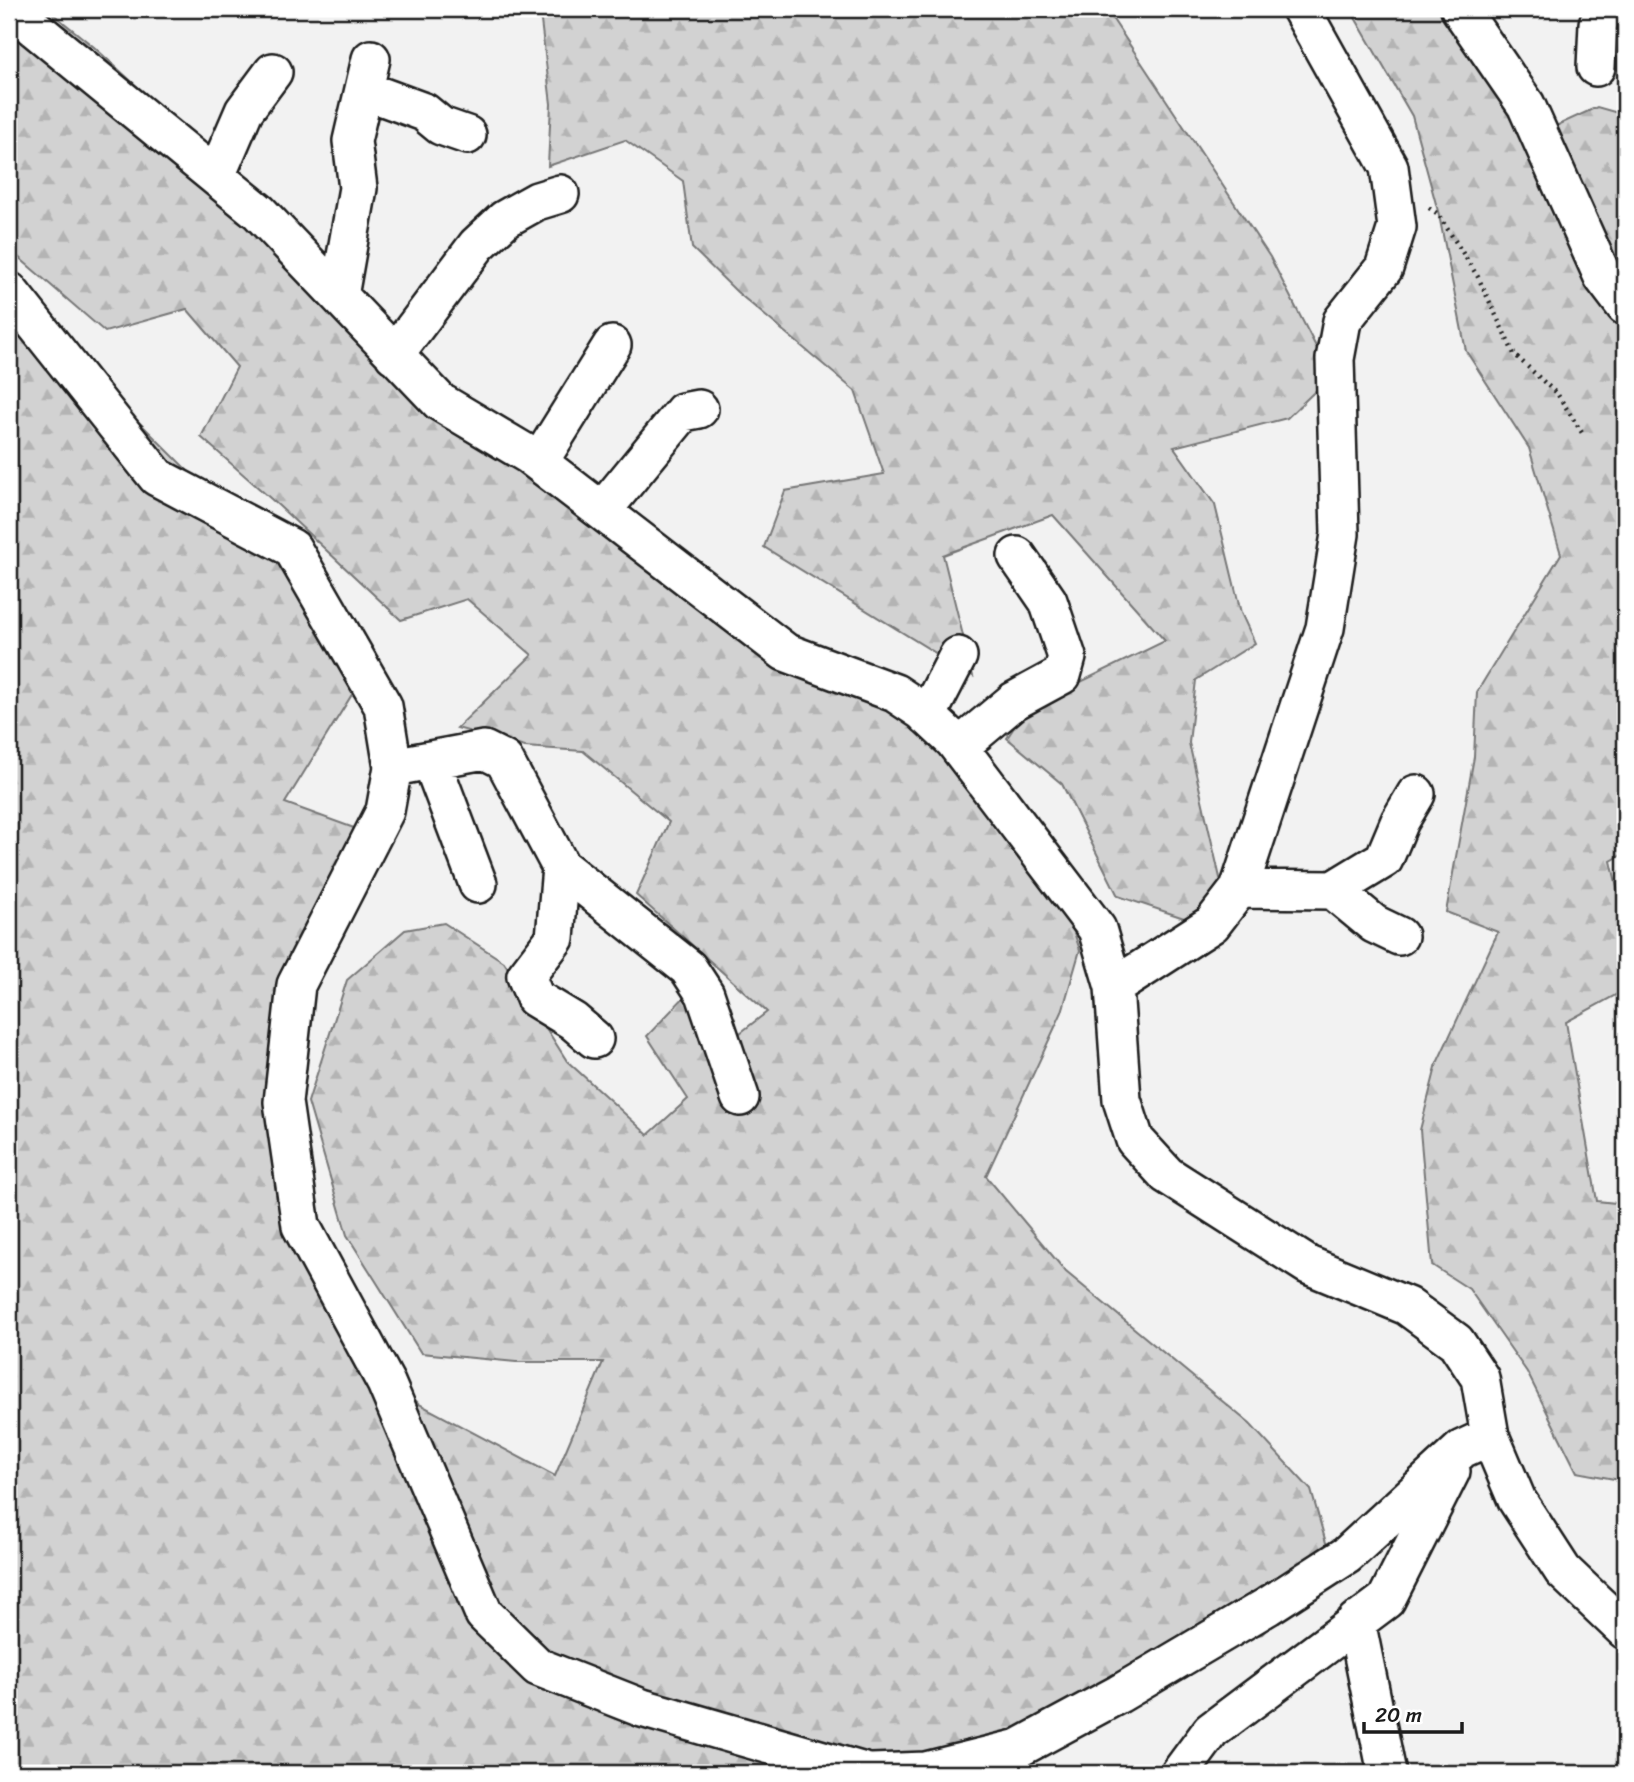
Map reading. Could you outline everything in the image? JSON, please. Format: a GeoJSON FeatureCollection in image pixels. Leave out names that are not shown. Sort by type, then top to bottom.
{"type":"FeatureCollection","features":[{"type":"Feature","properties":{"kind":"street"},"geometry":{"type":"LineString","coordinates":[[11,9],[259,212],[440,402],[539,462],[785,652],[895,692],[927,716],[959,747],[1097,929],[1114,988],[1122,1100],[1135,1140],[1167,1175],[1308,1265],[1407,1306],[1456,1342],[1479,1378],[1476,1442],[1386,1600],[1211,1731],[1180,1773]]}},
{"type":"Feature","properties":{"kind":"street"},"geometry":{"type":"LineString","coordinates":[[1114,988],[1213,924],[1239,889],[1325,628],[1340,534],[1335,359],[1342,321],[1384,268],[1397,227],[1389,167],[1301,9]]}},
{"type":"Feature","properties":{"kind":"street"},"geometry":{"type":"LineString","coordinates":[[1460,9],[1526,105],[1603,277],[1625,306]]}},
{"type":"Feature","properties":{"kind":"street"},"geometry":{"type":"LineString","coordinates":[[1596,67],[1598,24],[1605,9]]}},
{"type":"Feature","properties":{"kind":"street"},"geometry":{"type":"LineString","coordinates":[[216,176],[244,111],[273,72]]}},
{"type":"Feature","properties":{"kind":"street"},"geometry":{"type":"LineString","coordinates":[[339,296],[358,188],[352,141],[368,74],[441,126],[467,135]]}},
{"type":"Feature","properties":{"kind":"street"},"geometry":{"type":"LineString","coordinates":[[394,355],[477,245],[505,219],[537,201],[560,194]]}},
{"type":"Feature","properties":{"kind":"street"},"geometry":{"type":"LineString","coordinates":[[9,291],[157,477],[292,548],[383,706],[393,767],[384,811],[296,985],[283,1102],[301,1227],[386,1383],[484,1614],[538,1667],[642,1708],[870,1773],[926,1772],[1019,1748],[1108,1700],[1268,1606],[1347,1555],[1476,1442]]}},
{"type":"Feature","properties":{"kind":"street"},"geometry":{"type":"LineString","coordinates":[[539,462],[612,345]]}},
{"type":"Feature","properties":{"kind":"street"},"geometry":{"type":"LineString","coordinates":[[602,511],[683,412],[699,409]]}},
{"type":"Feature","properties":{"kind":"street"},"geometry":{"type":"LineString","coordinates":[[959,747],[1014,701],[1062,675],[1067,657],[1048,601],[1017,556]]}},
{"type":"Feature","properties":{"kind":"street"},"geometry":{"type":"LineString","coordinates":[[927,716],[958,656]]}},
{"type":"Feature","properties":{"kind":"street"},"geometry":{"type":"LineString","coordinates":[[393,767],[484,750],[504,760],[561,867],[688,968],[705,993],[740,1097]]}},
{"type":"Feature","properties":{"kind":"street"},"geometry":{"type":"LineString","coordinates":[[431,760],[478,884]]}},
{"type":"Feature","properties":{"kind":"street"},"geometry":{"type":"LineString","coordinates":[[1239,889],[1333,890],[1384,859],[1400,821],[1416,794]]}},
{"type":"Feature","properties":{"kind":"street"},"geometry":{"type":"LineString","coordinates":[[561,867],[555,938],[526,976],[535,998],[573,1021],[594,1039]]}},
{"type":"Feature","properties":{"kind":"street"},"geometry":{"type":"LineString","coordinates":[[1333,890],[1374,924],[1399,936]]}},
{"type":"Feature","properties":{"kind":"street"},"geometry":{"type":"LineString","coordinates":[[1476,1442],[1563,1571],[1625,1630]]}},
{"type":"Feature","properties":{"kind":"street"},"geometry":{"type":"LineString","coordinates":[[1356,1621],[1387,1773]]}},
{"type":"Feature","properties":{"kind":"path"},"geometry":{"type":"LineString","coordinates":[[1393,196],[1418,202],[1438,214],[1478,277],[1514,354],[1558,395],[1584,436]]}},
{"type":"Feature","properties":{"kind":"green space"},"geometry":{"type":"Polygon","coordinates":[[[9,9],[47,9],[94,47],[235,176],[400,366],[921,723],[1057,883],[1080,950],[1062,1012],[986,1176],[1066,1272],[1250,1424],[1311,1490],[1332,1564],[1262,1634],[1188,1652],[1093,1730],[985,1763],[804,1773],[9,1773],[9,312],[30,323],[144,427],[301,584],[372,662],[285,803],[376,836],[317,911],[272,1028],[288,1165],[331,1309],[419,1404],[555,1476],[603,1362],[516,1362],[421,1353],[347,1235],[308,1102],[347,980],[405,930],[444,923],[504,962],[567,1061],[648,1135],[688,1099],[647,1036],[688,993],[740,1033],[767,1012],[636,895],[669,822],[583,751],[525,747],[457,728],[532,655],[467,599],[401,620],[201,437],[237,367],[187,309],[105,332],[9,249],[9,9]]]}},
{"type":"Feature","properties":{"kind":"green space"},"geometry":{"type":"Polygon","coordinates":[[[524,9],[1106,9],[1270,257],[1331,376],[1287,418],[1174,447],[1215,505],[1241,613],[1255,643],[1196,680],[1189,743],[1223,891],[1196,922],[1118,896],[1062,784],[1007,738],[1027,708],[1165,641],[1053,515],[943,555],[973,676],[764,547],[785,491],[884,474],[855,391],[737,292],[692,248],[683,181],[625,140],[548,166],[551,104],[541,21],[524,9]]]}},
{"type":"Feature","properties":{"kind":"green space"},"geometry":{"type":"Polygon","coordinates":[[[1350,9],[1460,9],[1508,62],[1556,126],[1597,107],[1625,115],[1625,853],[1611,861],[1625,921],[1625,990],[1566,1022],[1597,1201],[1625,1204],[1625,1481],[1577,1472],[1527,1372],[1469,1289],[1432,1265],[1420,1130],[1437,1063],[1498,932],[1446,912],[1474,757],[1477,692],[1561,554],[1529,448],[1466,351],[1439,215],[1412,116],[1350,9]]]}}]}
